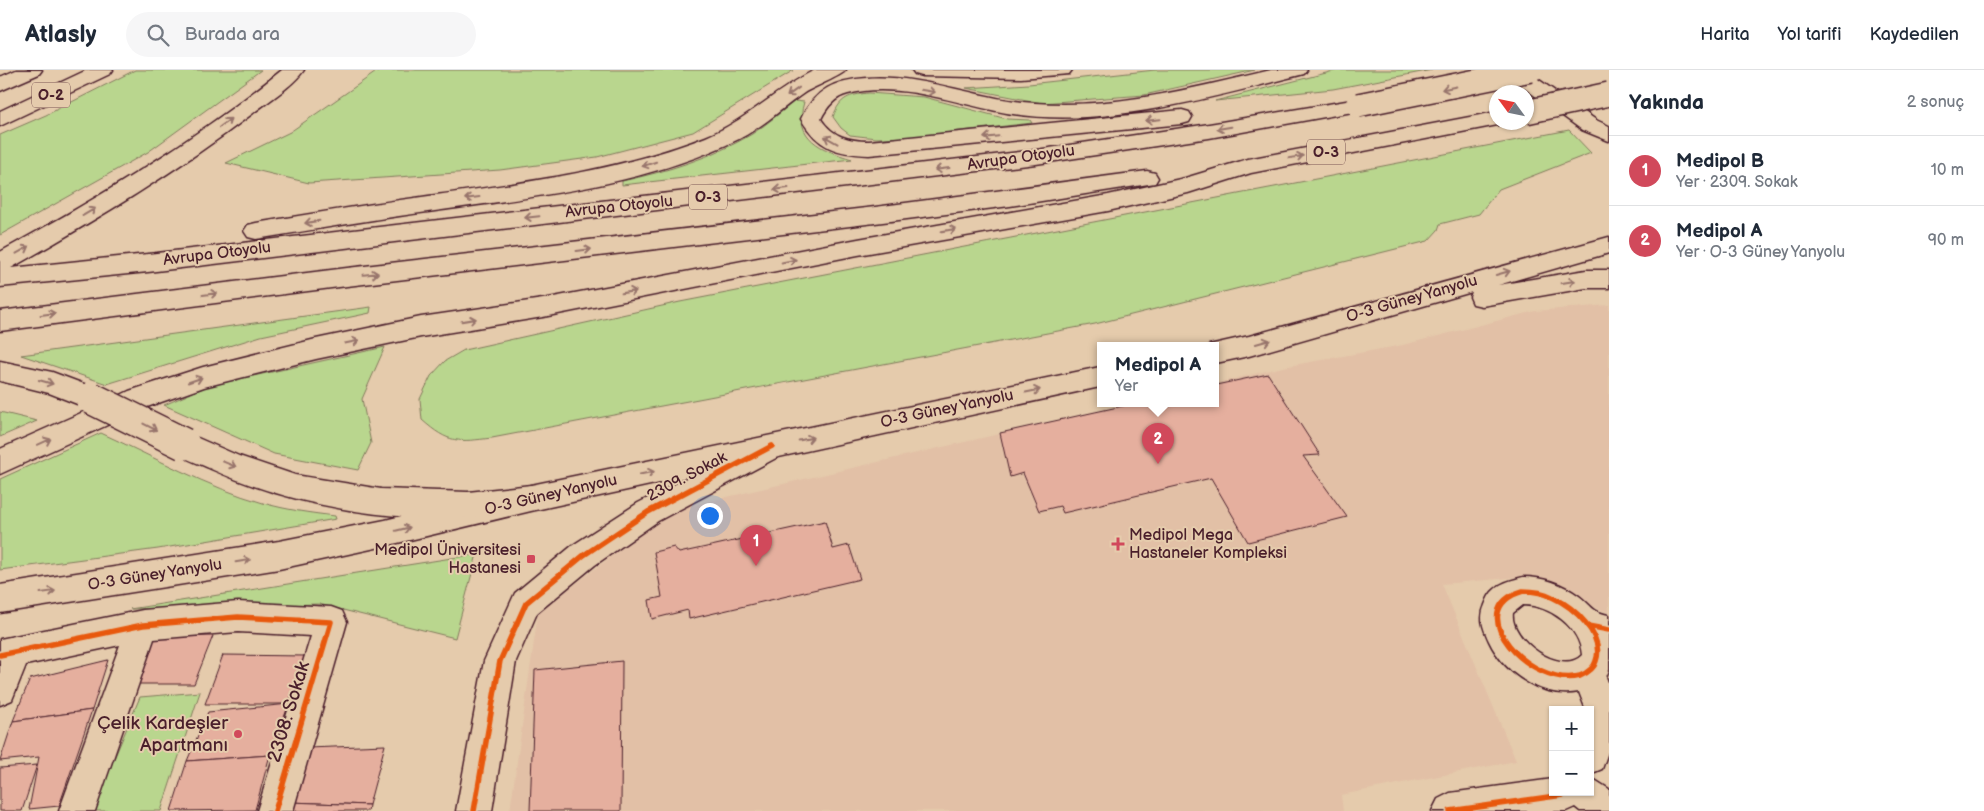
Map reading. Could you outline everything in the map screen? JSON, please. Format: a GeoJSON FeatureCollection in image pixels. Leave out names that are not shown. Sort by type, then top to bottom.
{"type":"FeatureCollection","features":[{"type":"Feature","properties":{"kind":"main road","name":"O-2"},"geometry":{"type":"LineString","coordinates":[[0,85],[32,70]]}},
{"type":"Feature","properties":{"kind":"main road","name":"O-2"},"geometry":{"type":"LineString","coordinates":[[0,119],[103,70]]}},
{"type":"Feature","properties":{"kind":"main road"},"geometry":{"type":"LineString","coordinates":[[0,263],[122,192],[203,139],[294,70]]}},
{"type":"Feature","properties":{"kind":"main road"},"geometry":{"type":"LineString","coordinates":[[56,271],[134,251],[325,220],[529,191],[627,171],[733,133],[768,112],[812,80],[827,72],[836,70]]}},
{"type":"Feature","properties":{"kind":"main road"},"geometry":{"type":"LineString","coordinates":[[930,70],[1021,72],[1062,70]]}},
{"type":"Feature","properties":{"kind":"main road"},"geometry":{"type":"LineString","coordinates":[[1297,70],[1178,97],[1064,110],[1038,110],[996,106],[901,86],[871,85],[846,88],[830,93],[817,104],[811,119],[817,131],[832,142],[853,149],[880,148],[1276,106],[1358,105]]}},
{"type":"Feature","properties":{"kind":"main road"},"geometry":{"type":"LineString","coordinates":[[1512,70],[1609,141]]}},
{"type":"Feature","properties":{"kind":"main road","name":"O-3"},"geometry":{"type":"LineString","coordinates":[[1358,105],[1531,70]]}},
{"type":"Feature","properties":{"kind":"main road"},"geometry":{"type":"LineString","coordinates":[[1534,110],[1609,94]]}},
{"type":"Feature","properties":{"kind":"main road","name":"Avrupa Otoyolu"},"geometry":{"type":"LineString","coordinates":[[56,271],[148,263],[344,238],[815,185],[1055,154],[1209,131],[1358,105]]}},
{"type":"Feature","properties":{"kind":"main road","name":"O-3"},"geometry":{"type":"LineString","coordinates":[[0,321],[337,278],[875,215],[1248,166],[1489,120]]}},
{"type":"Feature","properties":{"kind":"main road"},"geometry":{"type":"LineString","coordinates":[[1589,126],[1609,134]]}},
{"type":"Feature","properties":{"kind":"main road"},"geometry":{"type":"LineString","coordinates":[[0,462],[138,399],[203,377],[316,349],[421,328],[543,308],[757,268],[969,226],[1108,203],[1188,185],[1248,166]]}},
{"type":"Feature","properties":{"kind":"main road","name":"O-3 Güney Yanyolu"},"geometry":{"type":"LineString","coordinates":[[1219,352],[1249,346],[1364,312],[1609,245]]}},
{"type":"Feature","properties":{"kind":"main road","name":"O-3"},"geometry":{"type":"LineString","coordinates":[[0,278],[56,271]]}},
{"type":"Feature","properties":{"kind":"main road"},"geometry":{"type":"LineString","coordinates":[[1364,312],[1440,306],[1528,288],[1586,279],[1609,279]]}},
{"type":"Feature","properties":{"kind":"main road"},"geometry":{"type":"LineString","coordinates":[[0,371],[52,383],[91,398],[231,465],[295,487],[381,502],[468,505],[531,498]]}},
{"type":"Feature","properties":{"kind":"main road","name":"O-3 Güney Yanyolu"},"geometry":{"type":"LineString","coordinates":[[0,599],[279,555],[385,534],[531,498],[1097,378]]}},
{"type":"Feature","properties":{"kind":"main road","name":"2309. Sokak"},"geometry":{"type":"LineString","coordinates":[[474,811],[500,661],[526,604],[584,555],[648,512],[772,446]]}},
{"type":"Feature","properties":{"kind":"main road"},"geometry":{"type":"LineString","coordinates":[[1529,590],[1545,593],[1562,601],[1599,628],[1596,661],[1588,672],[1576,678],[1560,678],[1542,672],[1526,663],[1512,650],[1502,636],[1497,621],[1498,608],[1504,598],[1515,592],[1529,590]]}},
{"type":"Feature","properties":{"kind":"main road","name":"2308. Sokak"},"geometry":{"type":"LineString","coordinates":[[143,625],[238,617],[332,622],[275,811]]}},
{"type":"Feature","properties":{"kind":"main road"},"geometry":{"type":"LineString","coordinates":[[0,689],[7,653],[143,625]]}},
{"type":"Feature","properties":{"kind":"main road"},"geometry":{"type":"LineString","coordinates":[[77,811],[143,625]]}},
{"type":"Feature","properties":{"kind":"main road"},"geometry":{"type":"LineString","coordinates":[[1588,672],[1606,719],[1593,751]]}},
{"type":"Feature","properties":{"kind":"main road"},"geometry":{"type":"LineString","coordinates":[[1450,811],[1556,796]]}},
{"type":"Feature","properties":{"kind":"main road"},"geometry":{"type":"LineString","coordinates":[[1589,796],[1609,811]]}},
{"type":"Feature","properties":{"kind":"shaded area","name":"Medipol Mega Hastaneler Kompleksi"},"geometry":{"type":"Polygon","coordinates":[[[1609,305],[1609,613],[1520,577],[1442,584],[1516,761],[1341,795],[1343,811],[510,811],[538,613],[671,510],[1116,407],[1219,407],[1219,382],[1283,367],[1403,345],[1535,311],[1609,305]]]}},
{"type":"Feature","properties":{"kind":"green space"},"geometry":{"type":"Polygon","coordinates":[[[135,70],[261,70],[148,152],[0,235],[0,135],[46,115],[135,70]]]}},
{"type":"Feature","properties":{"kind":"green space"},"geometry":{"type":"Polygon","coordinates":[[[379,70],[794,70],[693,132],[597,157],[500,170],[309,183],[226,163],[290,132],[379,70]]]}},
{"type":"Feature","properties":{"kind":"green space"},"geometry":{"type":"Polygon","coordinates":[[[1155,70],[1255,70],[1144,95],[1042,103],[966,88],[1029,84],[1155,70]]]}},
{"type":"Feature","properties":{"kind":"green space"},"geometry":{"type":"Polygon","coordinates":[[[1338,70],[1432,70],[1333,89],[1215,101],[1338,70]]]}},
{"type":"Feature","properties":{"kind":"green space"},"geometry":{"type":"Polygon","coordinates":[[[869,93],[924,97],[1007,119],[1030,120],[1032,123],[908,137],[876,138],[850,135],[841,128],[833,117],[836,110],[846,98],[869,93]]]}},
{"type":"Feature","properties":{"kind":"green space"},"geometry":{"type":"Polygon","coordinates":[[[795,101],[804,102],[802,115],[806,134],[830,152],[852,159],[622,185],[622,181],[689,163],[722,150],[758,130],[795,101]]]}},
{"type":"Feature","properties":{"kind":"green space"},"geometry":{"type":"Polygon","coordinates":[[[1569,130],[1591,153],[1499,189],[1479,214],[1440,224],[1438,230],[1428,241],[1095,324],[492,438],[454,440],[440,434],[422,420],[420,399],[431,376],[445,361],[464,350],[680,302],[1569,130]]]}},
{"type":"Feature","properties":{"kind":"green space"},"geometry":{"type":"Polygon","coordinates":[[[371,307],[370,313],[261,336],[107,384],[21,355],[371,307]]]}},
{"type":"Feature","properties":{"kind":"green space"},"geometry":{"type":"Polygon","coordinates":[[[385,347],[362,399],[371,443],[358,470],[274,454],[164,405],[208,386],[385,347]]]}},
{"type":"Feature","properties":{"kind":"green space"},"geometry":{"type":"Polygon","coordinates":[[[0,412],[37,421],[0,437],[0,412]]]}},
{"type":"Feature","properties":{"kind":"green space"},"geometry":{"type":"Polygon","coordinates":[[[101,433],[222,489],[281,508],[335,516],[336,519],[158,549],[0,570],[0,479],[101,433]]]}},
{"type":"Feature","properties":{"kind":"green space"},"geometry":{"type":"Polygon","coordinates":[[[477,554],[455,638],[319,604],[130,609],[477,554]]]}},
{"type":"Feature","properties":{"kind":"green space"},"geometry":{"type":"Polygon","coordinates":[[[200,692],[161,811],[92,811],[140,697],[200,692]]]}},
{"type":"Feature","properties":{"kind":"building"},"geometry":{"type":"Polygon","coordinates":[[[1268,374],[1320,455],[1303,456],[1347,517],[1248,542],[1211,478],[1063,513],[1060,506],[1039,511],[1023,473],[1010,477],[1000,433],[1118,407],[1219,407],[1219,384],[1268,374]]]}},
{"type":"Feature","properties":{"kind":"building"},"geometry":{"type":"Polygon","coordinates":[[[825,521],[833,549],[849,545],[860,579],[689,619],[688,610],[652,619],[649,600],[662,597],[654,552],[674,547],[679,553],[825,521]]]}},
{"type":"Feature","properties":{"kind":"building"},"geometry":{"type":"Polygon","coordinates":[[[213,636],[194,684],[134,684],[151,637],[213,636]]]}},
{"type":"Feature","properties":{"kind":"building"},"geometry":{"type":"Polygon","coordinates":[[[223,655],[305,656],[289,704],[205,704],[223,655]]]}},
{"type":"Feature","properties":{"kind":"building"},"geometry":{"type":"Polygon","coordinates":[[[108,660],[92,710],[13,721],[30,679],[108,660]]]}},
{"type":"Feature","properties":{"kind":"building"},"geometry":{"type":"Polygon","coordinates":[[[622,661],[621,811],[530,811],[535,670],[622,661]]]}},
{"type":"Feature","properties":{"kind":"building","name":"Çelik Kardeşler Apartmanı"},"geometry":{"type":"Polygon","coordinates":[[[289,704],[270,755],[187,761],[208,712],[289,704]]]}},
{"type":"Feature","properties":{"kind":"building"},"geometry":{"type":"Polygon","coordinates":[[[92,710],[59,806],[29,809],[39,757],[0,761],[13,721],[92,710]]]}},
{"type":"Feature","properties":{"kind":"building"},"geometry":{"type":"Polygon","coordinates":[[[385,745],[369,805],[290,802],[308,748],[385,745]]]}},
{"type":"Feature","properties":{"kind":"building"},"geometry":{"type":"Polygon","coordinates":[[[270,755],[255,810],[171,811],[187,761],[270,755]]]}},
{"type":"Feature","properties":{"kind":"building"},"geometry":{"type":"Polygon","coordinates":[[[37,765],[22,811],[0,811],[0,768],[37,765]]]}},
{"type":"Feature","properties":{"kind":"building"},"geometry":{"type":"Polygon","coordinates":[[[290,802],[369,805],[368,811],[287,811],[290,802]]]}},
{"type":"Feature","properties":{"kind":"cycle path"},"geometry":{"type":"LineString","coordinates":[[474,811],[500,661],[526,603],[584,555],[648,512],[772,446]]}},
{"type":"Feature","properties":{"kind":"cycle path"},"geometry":{"type":"LineString","coordinates":[[1588,626],[1597,644],[1598,656],[1595,665],[1581,675],[1561,677],[1541,672],[1516,653],[1504,639],[1498,627],[1497,616],[1499,607],[1505,599],[1523,591],[1534,591],[1546,594],[1564,604],[1588,626],[1609,630]]}},
{"type":"Feature","properties":{"kind":"cycle path"},"geometry":{"type":"LineString","coordinates":[[0,655],[143,625],[238,617],[331,622],[275,811]]}},
{"type":"Feature","properties":{"kind":"cycle path"},"geometry":{"type":"LineString","coordinates":[[1450,811],[1556,796]]}},
{"type":"Feature","properties":{"kind":"place","name":"Medipol A"},"geometry":{"type":"Point","coordinates":[1158,464]}},
{"type":"Feature","properties":{"kind":"place","name":"Medipol Mega Hastaneler Kompleksi"},"geometry":{"type":"Point","coordinates":[1118,544]}},
{"type":"Feature","properties":{"kind":"place","name":"Medipol Üniversitesi Hastanesi"},"geometry":{"type":"Point","coordinates":[531,559]}},
{"type":"Feature","properties":{"kind":"place","name":"Medipol B"},"geometry":{"type":"Point","coordinates":[756,566]}},
{"type":"Feature","properties":{"kind":"place","name":"Çelik Kardeşler Apartmanı"},"geometry":{"type":"Point","coordinates":[238,734]}}]}
